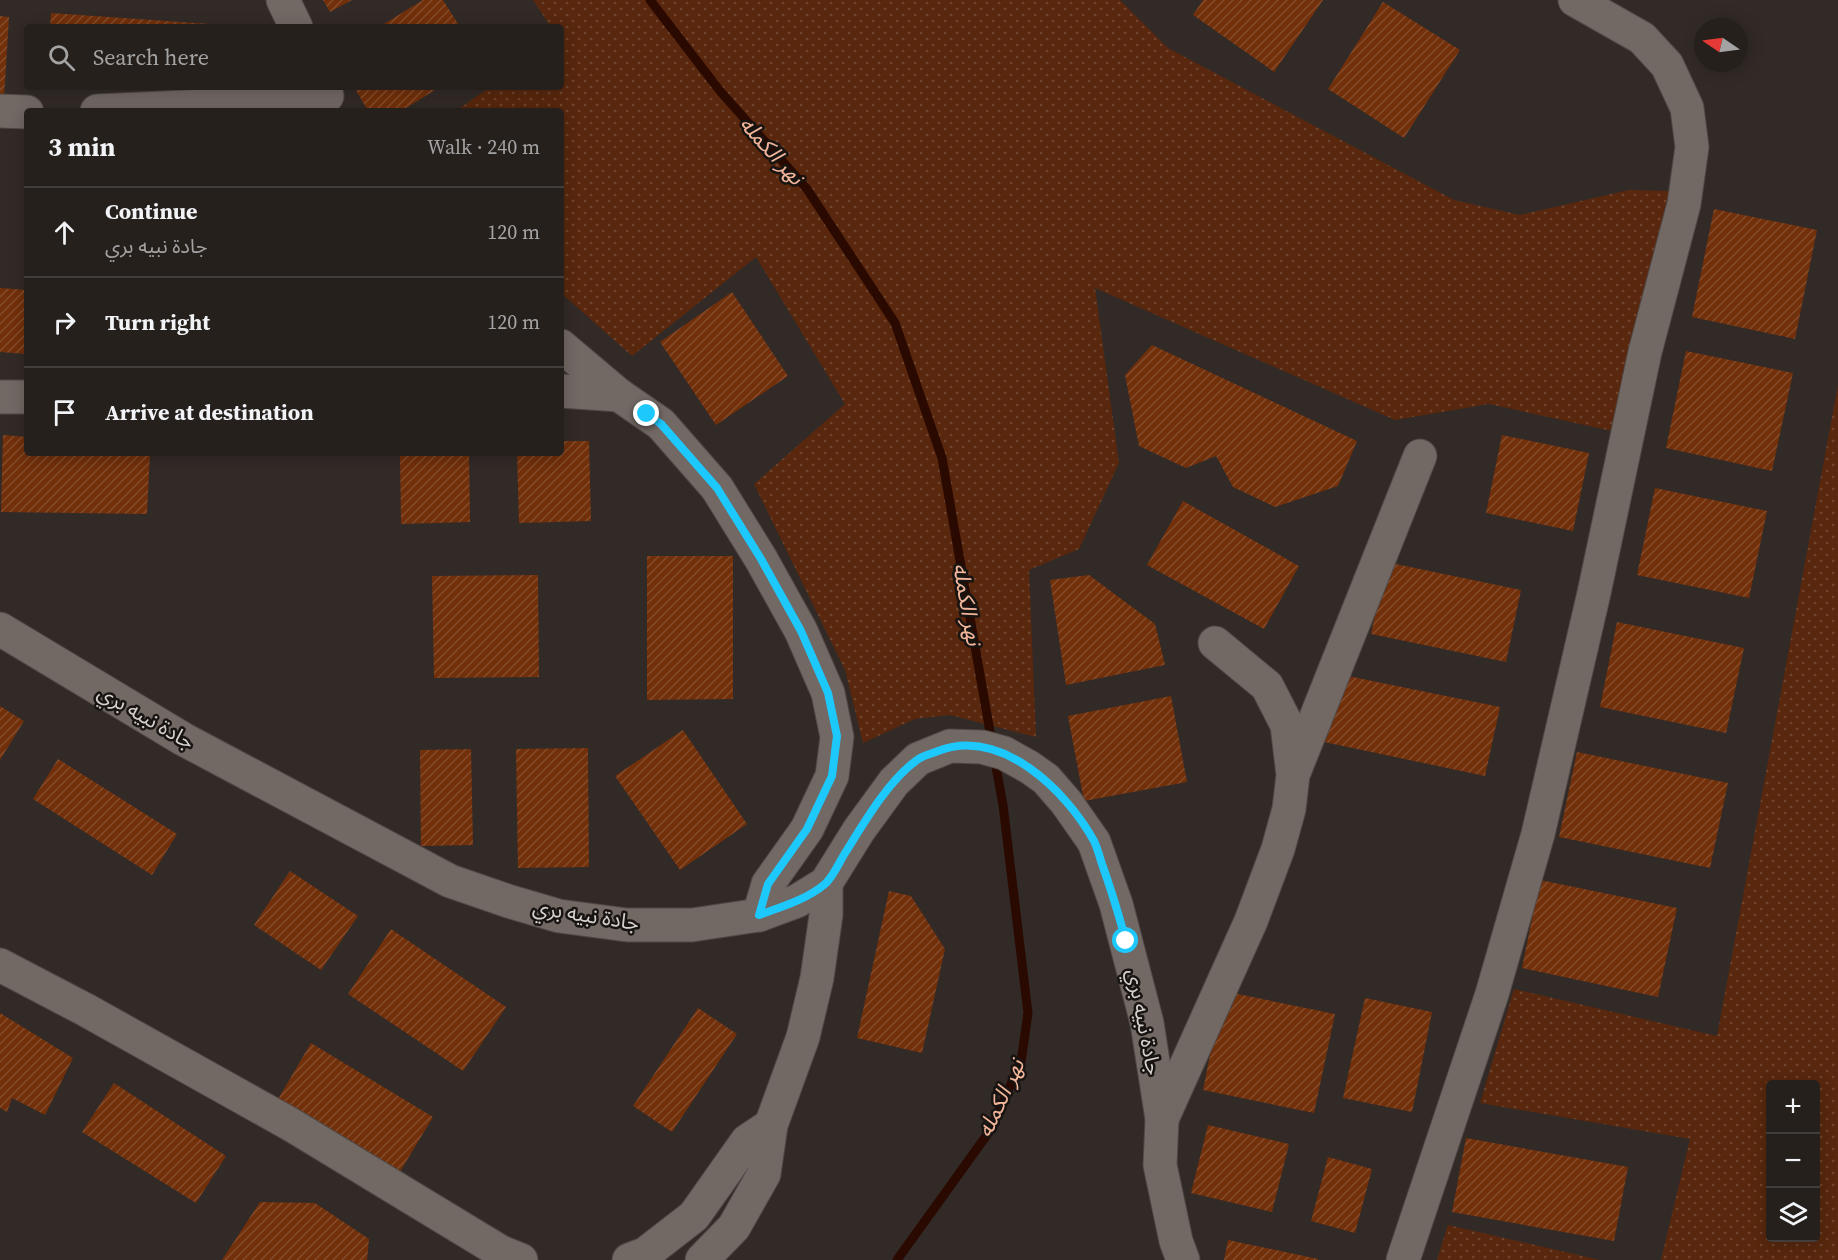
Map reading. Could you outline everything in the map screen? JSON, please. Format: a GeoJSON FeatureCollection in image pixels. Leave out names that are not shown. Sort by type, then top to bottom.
{"type":"FeatureCollection","features":[{"type":"Feature","properties":{"kind":"street"},"geometry":{"type":"LineString","coordinates":[[283,0],[295,24]]}},
{"type":"Feature","properties":{"kind":"street"},"geometry":{"type":"LineString","coordinates":[[1403,1260],[1492,994],[1538,834],[1594,593],[1645,352],[1684,204],[1692,147],[1688,108],[1667,65],[1642,38],[1575,0]]}},
{"type":"Feature","properties":{"kind":"street"},"geometry":{"type":"LineString","coordinates":[[162,108],[330,98]]}},
{"type":"Feature","properties":{"kind":"street"},"geometry":{"type":"LineString","coordinates":[[0,111],[24,112]]}},
{"type":"Feature","properties":{"kind":"street"},"geometry":{"type":"LineString","coordinates":[[564,349],[619,395],[661,424],[717,488],[761,559],[801,631],[828,693],[837,736],[832,776],[807,829],[768,884],[759,915]]}},
{"type":"Feature","properties":{"kind":"street"},"geometry":{"type":"LineString","coordinates":[[564,392],[619,395]]}},
{"type":"Feature","properties":{"kind":"street"},"geometry":{"type":"LineString","coordinates":[[0,397],[24,397]]}},
{"type":"Feature","properties":{"kind":"street"},"geometry":{"type":"LineString","coordinates":[[1162,1119],[1251,921],[1278,849],[1288,809],[1293,775],[1420,456]]}},
{"type":"Feature","properties":{"kind":"street","name":"جادة نبيه بري"},"geometry":{"type":"LineString","coordinates":[[0,629],[183,739],[450,881],[508,902],[559,916],[627,925],[692,925],[759,915],[797,901],[826,883],[859,830],[894,782],[918,759],[951,746],[982,747],[1004,753],[1046,779],[1066,802],[1094,842],[1116,904],[1147,1023],[1162,1119],[1160,1165],[1176,1241],[1183,1260]]}},
{"type":"Feature","properties":{"kind":"street"},"geometry":{"type":"LineString","coordinates":[[1215,643],[1267,686],[1287,725],[1293,775]]}},
{"type":"Feature","properties":{"kind":"street"},"geometry":{"type":"LineString","coordinates":[[702,1260],[734,1227],[764,1174],[771,1125],[803,1037],[817,978],[826,915],[826,883]]}},
{"type":"Feature","properties":{"kind":"street"},"geometry":{"type":"LineString","coordinates":[[0,965],[86,1010],[279,1118],[501,1252],[521,1260]]}},
{"type":"Feature","properties":{"kind":"street"},"geometry":{"type":"LineString","coordinates":[[629,1260],[645,1254],[694,1216],[747,1141],[771,1125]]}},
{"type":"Feature","properties":{"kind":"shaded area"},"geometry":{"type":"Polygon","coordinates":[[[533,0],[1120,0],[1168,48],[1454,200],[1520,215],[1629,190],[1671,191],[1612,431],[1489,404],[1395,420],[1095,288],[1119,463],[1079,549],[1029,570],[1036,737],[950,715],[915,719],[863,743],[845,670],[754,484],[845,404],[756,257],[632,356],[564,296],[564,108],[460,108],[486,90],[564,90],[564,24],[549,24],[533,0]]]}},
{"type":"Feature","properties":{"kind":"shaded area"},"geometry":{"type":"Polygon","coordinates":[[[1838,385],[1838,1260],[1661,1260],[1690,1139],[1480,1103],[1514,989],[1717,1036],[1838,385]]]}},
{"type":"Feature","properties":{"kind":"shaded area"},"geometry":{"type":"Polygon","coordinates":[[[1448,1225],[1600,1260],[1437,1260],[1448,1225]]]}},
{"type":"Feature","properties":{"kind":"building"},"geometry":{"type":"Polygon","coordinates":[[[323,0],[352,0],[330,12],[323,0]]]}},
{"type":"Feature","properties":{"kind":"building"},"geometry":{"type":"Polygon","coordinates":[[[423,0],[443,0],[458,24],[384,24],[423,0]]]}},
{"type":"Feature","properties":{"kind":"building"},"geometry":{"type":"Polygon","coordinates":[[[1203,0],[1323,0],[1274,72],[1193,15],[1203,0]]]}},
{"type":"Feature","properties":{"kind":"building"},"geometry":{"type":"Polygon","coordinates":[[[1383,2],[1460,50],[1404,138],[1328,89],[1383,2]]]}},
{"type":"Feature","properties":{"kind":"building"},"geometry":{"type":"Polygon","coordinates":[[[51,13],[210,24],[50,24],[51,13]]]}},
{"type":"Feature","properties":{"kind":"building"},"geometry":{"type":"Polygon","coordinates":[[[0,16],[9,17],[4,97],[0,97],[0,16]]]}},
{"type":"Feature","properties":{"kind":"building"},"geometry":{"type":"Polygon","coordinates":[[[356,90],[435,90],[406,108],[366,108],[356,90]]]}},
{"type":"Feature","properties":{"kind":"building"},"geometry":{"type":"Polygon","coordinates":[[[1714,209],[1817,230],[1795,339],[1692,317],[1714,209]]]}},
{"type":"Feature","properties":{"kind":"building"},"geometry":{"type":"Polygon","coordinates":[[[0,288],[24,290],[24,354],[0,352],[0,288]]]}},
{"type":"Feature","properties":{"kind":"building"},"geometry":{"type":"Polygon","coordinates":[[[732,292],[788,376],[716,425],[660,342],[732,292]]]}},
{"type":"Feature","properties":{"kind":"building"},"geometry":{"type":"Polygon","coordinates":[[[1152,345],[1357,441],[1338,486],[1275,507],[1233,487],[1216,456],[1186,468],[1139,446],[1125,375],[1152,345]]]}},
{"type":"Feature","properties":{"kind":"building"},"geometry":{"type":"Polygon","coordinates":[[[1686,351],[1793,373],[1772,471],[1666,448],[1686,351]]]}},
{"type":"Feature","properties":{"kind":"building"},"geometry":{"type":"Polygon","coordinates":[[[3,435],[24,437],[24,456],[150,456],[147,514],[1,512],[3,435]]]}},
{"type":"Feature","properties":{"kind":"building"},"geometry":{"type":"Polygon","coordinates":[[[1502,435],[1589,453],[1573,531],[1486,513],[1502,435]]]}},
{"type":"Feature","properties":{"kind":"building"},"geometry":{"type":"Polygon","coordinates":[[[564,441],[589,441],[591,521],[519,523],[517,456],[564,456],[564,441]]]}},
{"type":"Feature","properties":{"kind":"building"},"geometry":{"type":"Polygon","coordinates":[[[400,456],[469,456],[470,522],[401,524],[400,456]]]}},
{"type":"Feature","properties":{"kind":"building"},"geometry":{"type":"Polygon","coordinates":[[[1655,488],[1767,511],[1749,598],[1637,575],[1655,488]]]}},
{"type":"Feature","properties":{"kind":"building"},"geometry":{"type":"Polygon","coordinates":[[[1183,501],[1299,566],[1264,629],[1147,565],[1183,501]]]}},
{"type":"Feature","properties":{"kind":"building"},"geometry":{"type":"Polygon","coordinates":[[[647,556],[733,556],[733,699],[647,700],[647,556]]]}},
{"type":"Feature","properties":{"kind":"building"},"geometry":{"type":"Polygon","coordinates":[[[1386,562],[1521,590],[1506,662],[1371,634],[1386,562]]]}},
{"type":"Feature","properties":{"kind":"building"},"geometry":{"type":"Polygon","coordinates":[[[538,575],[539,677],[434,678],[432,576],[538,575]]]}},
{"type":"Feature","properties":{"kind":"building"},"geometry":{"type":"Polygon","coordinates":[[[1089,575],[1155,624],[1165,665],[1066,685],[1050,580],[1089,575]]]}},
{"type":"Feature","properties":{"kind":"building"},"geometry":{"type":"Polygon","coordinates":[[[1617,622],[1744,648],[1726,733],[1600,707],[1617,622]]]}},
{"type":"Feature","properties":{"kind":"building"},"geometry":{"type":"Polygon","coordinates":[[[1338,674],[1500,707],[1485,776],[1324,742],[1338,674]]]}},
{"type":"Feature","properties":{"kind":"building"},"geometry":{"type":"Polygon","coordinates":[[[1171,696],[1187,782],[1084,801],[1068,716],[1171,696]]]}},
{"type":"Feature","properties":{"kind":"building"},"geometry":{"type":"Polygon","coordinates":[[[0,706],[24,721],[0,760],[0,706]]]}},
{"type":"Feature","properties":{"kind":"building"},"geometry":{"type":"Polygon","coordinates":[[[683,730],[747,824],[680,870],[615,776],[683,730]]]}},
{"type":"Feature","properties":{"kind":"building"},"geometry":{"type":"Polygon","coordinates":[[[588,748],[589,867],[518,868],[516,749],[588,748]]]}},
{"type":"Feature","properties":{"kind":"building"},"geometry":{"type":"Polygon","coordinates":[[[471,749],[473,845],[421,846],[420,750],[471,749]]]}},
{"type":"Feature","properties":{"kind":"building"},"geometry":{"type":"Polygon","coordinates":[[[1577,752],[1728,783],[1710,868],[1559,837],[1577,752]]]}},
{"type":"Feature","properties":{"kind":"building"},"geometry":{"type":"Polygon","coordinates":[[[58,759],[177,834],[152,875],[33,799],[58,759]]]}},
{"type":"Feature","properties":{"kind":"building"},"geometry":{"type":"Polygon","coordinates":[[[290,871],[358,916],[321,970],[254,925],[290,871]]]}},
{"type":"Feature","properties":{"kind":"building"},"geometry":{"type":"Polygon","coordinates":[[[1540,880],[1677,908],[1658,997],[1522,968],[1540,880]]]}},
{"type":"Feature","properties":{"kind":"building"},"geometry":{"type":"Polygon","coordinates":[[[889,891],[911,896],[945,949],[922,1053],[857,1038],[889,891]]]}},
{"type":"Feature","properties":{"kind":"building"},"geometry":{"type":"Polygon","coordinates":[[[391,929],[506,1007],[463,1071],[348,994],[391,929]]]}},
{"type":"Feature","properties":{"kind":"building"},"geometry":{"type":"Polygon","coordinates":[[[1223,991],[1335,1014],[1314,1113],[1203,1090],[1223,991]]]}},
{"type":"Feature","properties":{"kind":"building"},"geometry":{"type":"Polygon","coordinates":[[[1365,998],[1432,1012],[1412,1112],[1343,1098],[1365,998]]]}},
{"type":"Feature","properties":{"kind":"building"},"geometry":{"type":"Polygon","coordinates":[[[698,1008],[737,1034],[672,1132],[633,1106],[698,1008]]]}},
{"type":"Feature","properties":{"kind":"building"},"geometry":{"type":"Polygon","coordinates":[[[0,1013],[73,1058],[45,1115],[12,1098],[7,1112],[0,1108],[0,1013]]]}},
{"type":"Feature","properties":{"kind":"building"},"geometry":{"type":"Polygon","coordinates":[[[311,1043],[433,1117],[395,1180],[274,1106],[311,1043]]]}},
{"type":"Feature","properties":{"kind":"building"},"geometry":{"type":"Polygon","coordinates":[[[114,1083],[226,1156],[196,1203],[82,1132],[114,1083]]]}},
{"type":"Feature","properties":{"kind":"building"},"geometry":{"type":"Polygon","coordinates":[[[1208,1125],[1289,1144],[1272,1212],[1191,1193],[1208,1125]]]}},
{"type":"Feature","properties":{"kind":"building"},"geometry":{"type":"Polygon","coordinates":[[[1466,1138],[1628,1167],[1614,1241],[1452,1212],[1466,1138]]]}},
{"type":"Feature","properties":{"kind":"building"},"geometry":{"type":"Polygon","coordinates":[[[1328,1157],[1372,1169],[1355,1233],[1311,1221],[1328,1157]]]}},
{"type":"Feature","properties":{"kind":"building"},"geometry":{"type":"Polygon","coordinates":[[[260,1202],[315,1203],[369,1239],[367,1260],[222,1260],[260,1202]]]}},
{"type":"Feature","properties":{"kind":"building"},"geometry":{"type":"Polygon","coordinates":[[[1228,1240],[1318,1259],[1318,1260],[1224,1260],[1228,1240]]]}},
{"type":"Feature","properties":{"kind":"waterway","name":"نهر الكمله"},"geometry":{"type":"LineString","coordinates":[[650,0],[720,91],[807,189],[895,323],[942,458],[992,743]]}},
{"type":"Feature","properties":{"kind":"waterway","name":"نهر الكمله"},"geometry":{"type":"LineString","coordinates":[[897,1260],[989,1132],[1021,1062],[1028,1013],[1003,805],[994,756]]}},
{"type":"Feature","properties":{"kind":"route"},"geometry":{"type":"LineString","coordinates":[[647,414],[661,424],[717,488],[761,559],[801,631],[828,693],[837,736],[832,776],[807,829],[768,884],[759,915],[797,901],[826,883],[859,830],[894,782],[918,759],[951,746],[982,747],[1004,753],[1029,767],[1046,779],[1066,802],[1094,842],[1116,904],[1126,941]]}}]}
